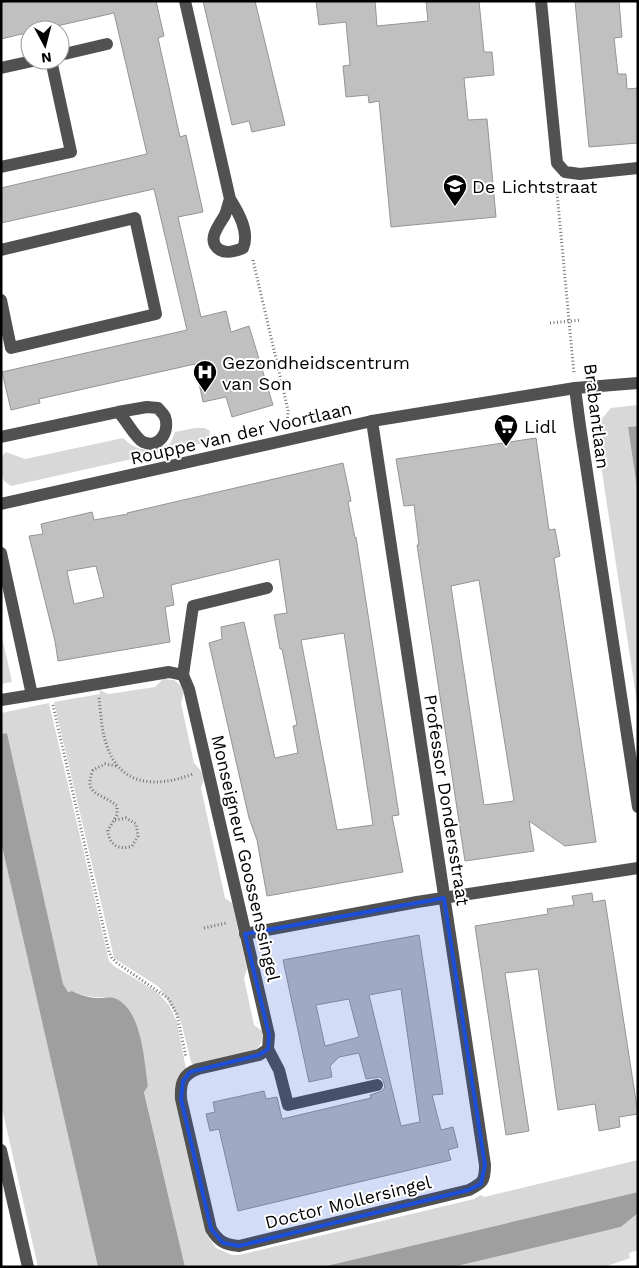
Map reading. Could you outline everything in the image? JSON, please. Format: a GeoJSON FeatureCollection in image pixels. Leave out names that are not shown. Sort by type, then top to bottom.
{"type":"FeatureCollection","features":[{"type":"Feature","properties":{"kind":"street"},"geometry":{"type":"LineString","coordinates":[[185,1],[230,199],[239,214],[246,241],[243,248],[227,252],[219,249],[214,244],[214,237],[216,227],[226,214],[230,199]]}},
{"type":"Feature","properties":{"kind":"street"},"geometry":{"type":"LineString","coordinates":[[541,1],[557,163],[565,172],[580,174],[638,168]]}},
{"type":"Feature","properties":{"kind":"street"},"geometry":{"type":"LineString","coordinates":[[70,53],[107,44]]}},
{"type":"Feature","properties":{"kind":"street"},"geometry":{"type":"LineString","coordinates":[[1,68],[20,64]]}},
{"type":"Feature","properties":{"kind":"street"},"geometry":{"type":"LineString","coordinates":[[1,167],[71,152],[53,70]]}},
{"type":"Feature","properties":{"kind":"street"},"geometry":{"type":"LineString","coordinates":[[1,250],[135,218],[156,314],[11,348],[1,300]]}},
{"type":"Feature","properties":{"kind":"street","name":"Rouppe van der Voortlaan"},"geometry":{"type":"LineString","coordinates":[[1,504],[372,421],[575,388],[638,382]]}},
{"type":"Feature","properties":{"kind":"street","name":"Brabantlaan"},"geometry":{"type":"LineString","coordinates":[[575,388],[637,801]]}},
{"type":"Feature","properties":{"kind":"street"},"geometry":{"type":"LineString","coordinates":[[1,437],[118,412]]}},
{"type":"Feature","properties":{"kind":"street","name":"Professor Dondersstraat"},"geometry":{"type":"LineString","coordinates":[[372,421],[485,1166],[485,1177],[481,1184]]}},
{"type":"Feature","properties":{"kind":"street"},"geometry":{"type":"LineString","coordinates":[[1,553],[32,695]]}},
{"type":"Feature","properties":{"kind":"street","name":"Monseigneur Goossenssingel"},"geometry":{"type":"LineString","coordinates":[[267,588],[193,606],[183,675],[189,689],[269,1035],[268,1049],[279,1070],[288,1105],[377,1085]]}},
{"type":"Feature","properties":{"kind":"street"},"geometry":{"type":"LineString","coordinates":[[1,700],[169,672],[183,675]]}},
{"type":"Feature","properties":{"kind":"street"},"geometry":{"type":"LineString","coordinates":[[245,934],[444,898],[638,868]]}},
{"type":"Feature","properties":{"kind":"street"},"geometry":{"type":"LineString","coordinates":[[190,1072],[259,1055],[268,1049]]}},
{"type":"Feature","properties":{"kind":"street","name":"Doctor Mollersingel"},"geometry":{"type":"LineString","coordinates":[[190,1072],[183,1081],[181,1099],[211,1229],[215,1236],[223,1243],[239,1246],[469,1190],[481,1184]]}},
{"type":"Feature","properties":{"kind":"street"},"geometry":{"type":"LineString","coordinates":[[1,1150],[28,1267]]}},
{"type":"Feature","properties":{"kind":"path","name":"Brabantlaan"},"geometry":{"type":"LineString","coordinates":[[565,172],[557,186],[557,192],[575,388]]}},
{"type":"Feature","properties":{"kind":"path"},"geometry":{"type":"LineString","coordinates":[[246,241],[252,255],[288,410],[286,440]]}},
{"type":"Feature","properties":{"kind":"path"},"geometry":{"type":"LineString","coordinates":[[550,323],[581,320]]}},
{"type":"Feature","properties":{"kind":"path"},"geometry":{"type":"LineString","coordinates":[[96,684],[105,742],[117,766],[129,776],[151,783],[179,778],[207,767]]}},
{"type":"Feature","properties":{"kind":"path"},"geometry":{"type":"LineString","coordinates":[[51,692],[108,952],[117,963],[170,999],[177,1015],[190,1072]]}},
{"type":"Feature","properties":{"kind":"path"},"geometry":{"type":"LineString","coordinates":[[115,820],[126,818],[136,824],[138,836],[132,846],[120,848],[111,841],[108,830],[115,820],[118,811],[116,806],[94,792],[90,787],[89,778],[93,770],[98,766],[105,764],[117,766]]}},
{"type":"Feature","properties":{"kind":"path"},"geometry":{"type":"LineString","coordinates":[[204,928],[242,919]]}},
{"type":"Feature","properties":{"kind":"highlighted area"},"geometry":{"type":"Polygon","coordinates":[[[444,898],[485,1165],[481,1184],[469,1190],[239,1246],[223,1243],[211,1229],[181,1099],[183,1081],[190,1072],[259,1055],[268,1049],[269,1035],[245,934],[444,898]]]}},
{"type":"Feature","properties":{"kind":"shaded area"},"geometry":{"type":"Polygon","coordinates":[[[638,405],[638,426],[628,427],[638,495],[638,709],[599,452],[604,451],[601,432],[596,432],[595,427],[611,408],[638,405]]]}},
{"type":"Feature","properties":{"kind":"shaded area"},"geometry":{"type":"Polygon","coordinates":[[[638,426],[638,495],[628,427],[638,426]]]}},
{"type":"Feature","properties":{"kind":"shaded area"},"geometry":{"type":"Polygon","coordinates":[[[205,428],[210,431],[208,442],[11,486],[4,481],[1,473],[1,457],[6,452],[25,459],[123,438],[135,447],[150,449],[170,444],[175,432],[205,428]]]}},
{"type":"Feature","properties":{"kind":"shaded area"},"geometry":{"type":"Polygon","coordinates":[[[1,632],[12,682],[1,684],[1,632]]]}},
{"type":"Feature","properties":{"kind":"shaded area"},"geometry":{"type":"Polygon","coordinates":[[[163,679],[174,680],[182,687],[184,692],[181,703],[194,763],[202,772],[204,779],[201,788],[225,898],[232,903],[247,969],[244,978],[254,1025],[262,1031],[261,1043],[256,1050],[192,1065],[181,1022],[159,987],[114,958],[54,702],[100,694],[99,690],[109,694],[155,687],[163,679]]]}},
{"type":"Feature","properties":{"kind":"shaded area"},"geometry":{"type":"Polygon","coordinates":[[[49,703],[109,961],[157,992],[169,1005],[177,1022],[186,1069],[190,1161],[207,1235],[216,1248],[232,1255],[239,1255],[474,1199],[481,1195],[484,1197],[638,1160],[638,1192],[322,1267],[185,1267],[144,1091],[148,1086],[105,997],[88,996],[72,991],[67,992],[63,984],[7,733],[1,734],[1,713],[49,703]]]}},
{"type":"Feature","properties":{"kind":"shaded area"},"geometry":{"type":"Polygon","coordinates":[[[7,733],[63,984],[68,992],[72,991],[91,997],[114,998],[123,1004],[131,1012],[140,1036],[148,1086],[144,1092],[185,1267],[98,1267],[1,842],[1,734],[7,733]]]}},
{"type":"Feature","properties":{"kind":"shaded area"},"geometry":{"type":"Polygon","coordinates":[[[1,842],[98,1267],[38,1267],[1,1104],[1,842]]]}},
{"type":"Feature","properties":{"kind":"shaded area"},"geometry":{"type":"Polygon","coordinates":[[[638,1192],[638,1213],[621,1227],[453,1267],[322,1267],[638,1192]]]}},
{"type":"Feature","properties":{"kind":"shaded area"},"geometry":{"type":"Polygon","coordinates":[[[638,1213],[638,1250],[629,1253],[630,1258],[604,1267],[453,1267],[621,1227],[638,1213]]]}},
{"type":"Feature","properties":{"kind":"building"},"geometry":{"type":"Polygon","coordinates":[[[9,1],[156,1],[164,36],[158,38],[180,137],[186,135],[203,212],[178,217],[201,317],[226,311],[231,332],[249,326],[273,405],[232,417],[226,397],[203,402],[195,364],[39,399],[40,403],[11,410],[2,372],[187,330],[154,189],[1,223],[1,188],[147,154],[114,13],[70,23],[70,20],[20,20],[20,34],[1,39],[1,3],[9,1]]]}},
{"type":"Feature","properties":{"kind":"building"},"geometry":{"type":"Polygon","coordinates":[[[203,1],[255,1],[285,125],[252,132],[249,121],[232,125],[203,1]]]}},
{"type":"Feature","properties":{"kind":"building"},"geometry":{"type":"Polygon","coordinates":[[[316,1],[375,1],[377,26],[428,21],[426,1],[479,1],[484,52],[492,52],[494,75],[464,78],[468,120],[487,119],[496,217],[391,227],[379,101],[369,103],[368,95],[346,97],[343,66],[350,65],[346,22],[319,25],[316,1]]]}},
{"type":"Feature","properties":{"kind":"building"},"geometry":{"type":"Polygon","coordinates":[[[575,1],[619,1],[622,37],[614,38],[618,74],[626,74],[627,89],[638,88],[638,143],[589,147],[575,1]]]}},
{"type":"Feature","properties":{"kind":"building"},"geometry":{"type":"Polygon","coordinates":[[[536,438],[549,530],[555,529],[560,556],[554,558],[596,842],[565,846],[529,821],[534,851],[465,861],[417,545],[419,545],[414,505],[404,506],[396,459],[536,438]],[[479,580],[451,586],[484,805],[514,801],[479,580]]]}},
{"type":"Feature","properties":{"kind":"building"},"geometry":{"type":"Polygon","coordinates":[[[343,463],[351,501],[348,502],[356,537],[399,815],[392,816],[403,872],[267,896],[257,840],[249,818],[209,643],[222,639],[221,627],[244,622],[275,758],[298,753],[293,726],[297,725],[274,615],[287,613],[279,559],[171,585],[174,605],[165,607],[170,642],[58,661],[55,641],[29,536],[43,534],[41,524],[92,512],[94,520],[343,463]],[[96,566],[67,571],[74,604],[104,597],[96,566]],[[344,633],[301,640],[337,830],[373,825],[344,633]]]}},
{"type":"Feature","properties":{"kind":"building"},"geometry":{"type":"Polygon","coordinates":[[[592,893],[593,902],[605,900],[638,1114],[619,1117],[620,1127],[599,1131],[595,1104],[558,1110],[538,969],[505,973],[529,1131],[506,1135],[475,926],[548,914],[547,909],[574,905],[572,896],[592,893]]]}},
{"type":"Feature","properties":{"kind":"building"},"geometry":{"type":"Polygon","coordinates":[[[419,935],[443,1094],[432,1095],[441,1130],[453,1127],[458,1147],[448,1150],[451,1160],[238,1211],[219,1129],[210,1131],[206,1114],[215,1112],[213,1102],[264,1091],[266,1099],[277,1097],[282,1119],[371,1098],[370,1095],[382,1091],[385,1087],[380,1077],[366,1079],[359,1053],[339,1057],[330,1066],[332,1077],[309,1082],[283,960],[419,935]],[[401,989],[369,995],[401,1126],[420,1122],[401,989]],[[349,999],[316,1005],[325,1046],[359,1037],[349,999]]]}},
{"type":"Feature","properties":{"kind":"place","name":"De Lichtstraat"},"geometry":{"type":"Point","coordinates":[455,207]}},
{"type":"Feature","properties":{"kind":"place","name":"Gezondheidscentrum van Son"},"geometry":{"type":"Point","coordinates":[205,393]}},
{"type":"Feature","properties":{"kind":"place","name":"Lidl"},"geometry":{"type":"Point","coordinates":[506,447]}}]}
